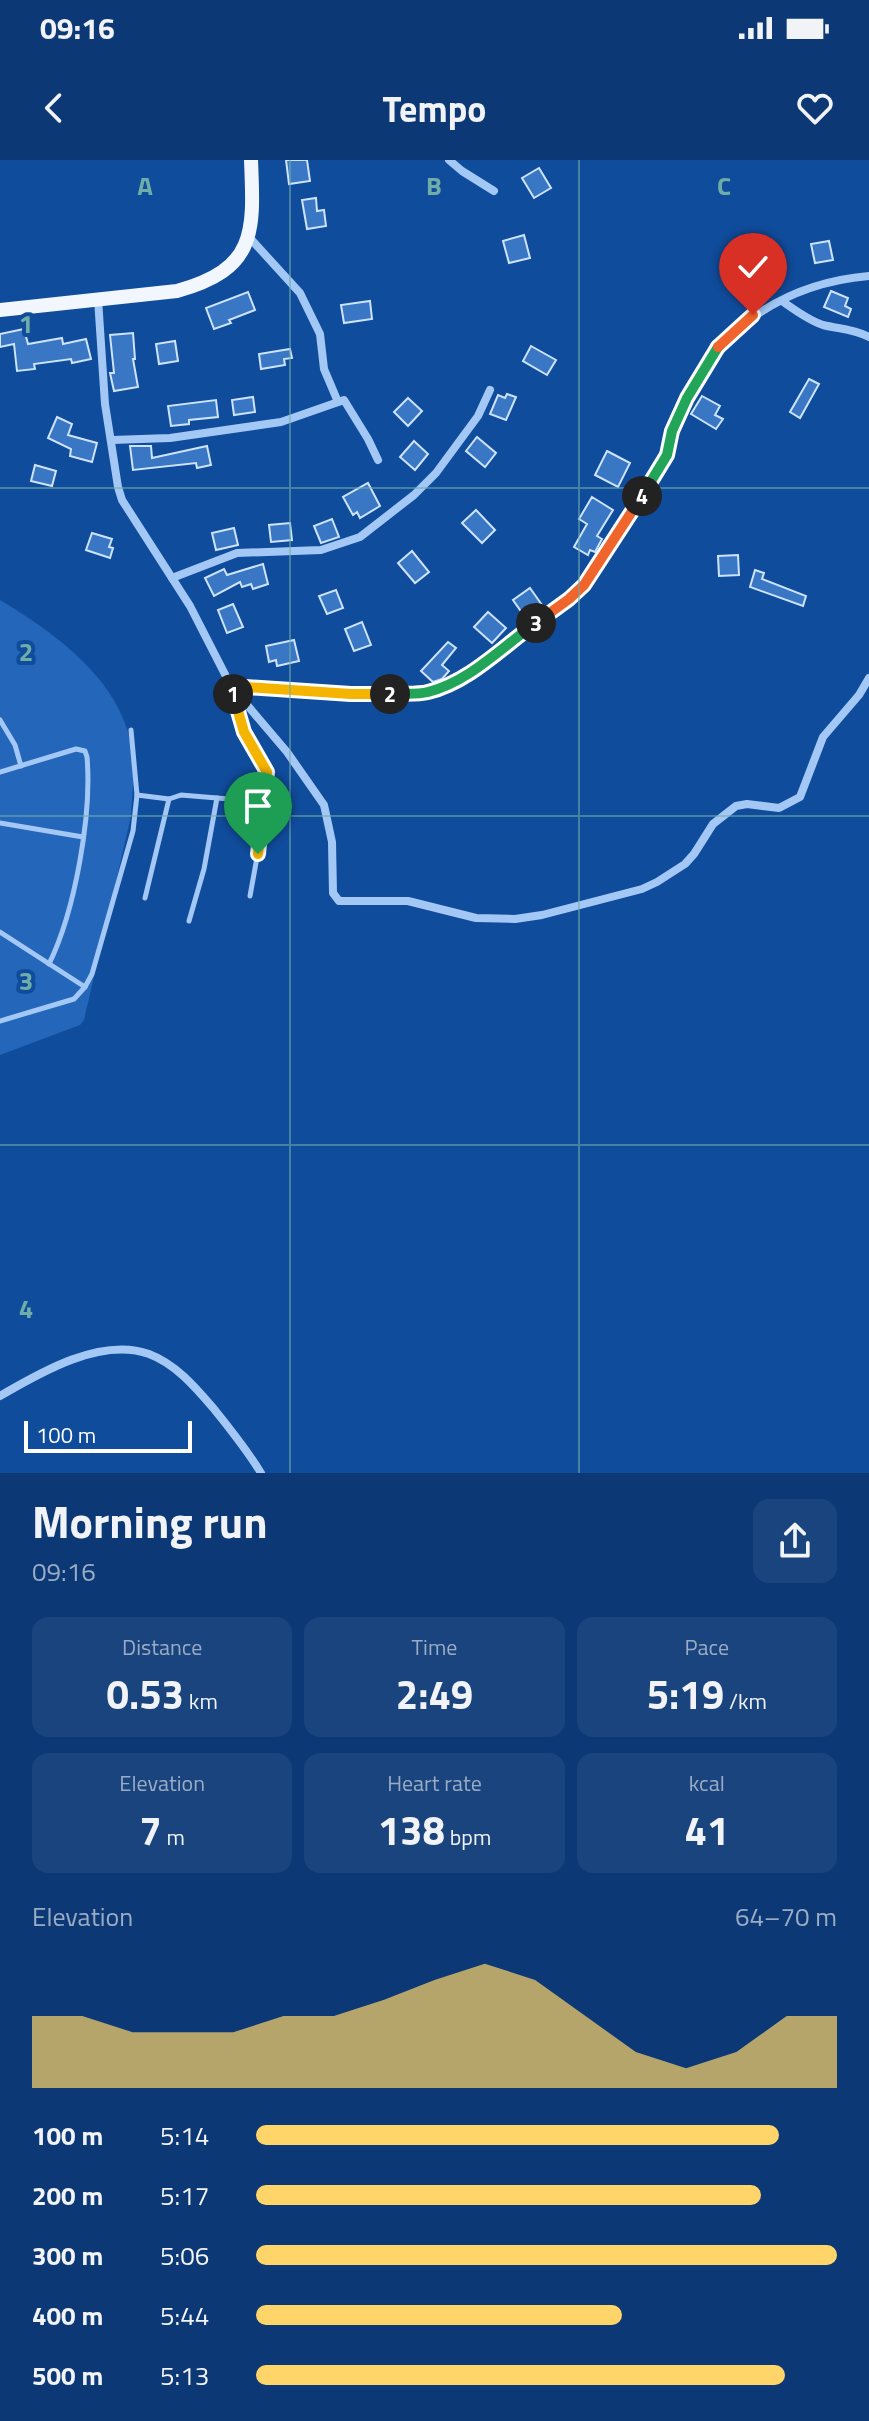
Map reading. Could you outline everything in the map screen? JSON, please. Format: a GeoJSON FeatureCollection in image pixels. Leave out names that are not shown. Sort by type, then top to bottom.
{"type":"FeatureCollection","features":[{"type":"Feature","properties":{"kind":"main road"},"geometry":{"type":"LineString","coordinates":[[0,310],[177,291],[197,285],[232,264],[242,253],[249,237],[253,207],[251,160]]}},
{"type":"Feature","properties":{"kind":"street"},"geometry":{"type":"LineString","coordinates":[[449,160],[494,191]]}},
{"type":"Feature","properties":{"kind":"street"},"geometry":{"type":"LineString","coordinates":[[249,237],[300,293],[320,334],[324,369],[338,402]]}},
{"type":"Feature","properties":{"kind":"street"},"geometry":{"type":"LineString","coordinates":[[231,686],[351,694],[425,693],[452,683],[482,664],[584,585],[659,470],[687,398],[717,348],[753,315],[782,301],[838,280],[869,276]]}},
{"type":"Feature","properties":{"kind":"street"},"geometry":{"type":"LineString","coordinates":[[98,299],[105,404],[122,500],[203,629],[231,686],[287,752],[324,805],[332,842],[335,898],[344,902],[408,901],[476,918],[515,919],[569,909],[650,886],[685,864],[713,824],[736,806],[747,804],[779,808],[800,797],[823,737],[859,695],[869,678]]}},
{"type":"Feature","properties":{"kind":"street"},"geometry":{"type":"LineString","coordinates":[[782,301],[810,320],[869,337]]}},
{"type":"Feature","properties":{"kind":"street"},"geometry":{"type":"LineString","coordinates":[[172,578],[237,553],[321,550],[360,537],[414,495],[436,473],[478,416],[490,390]]}},
{"type":"Feature","properties":{"kind":"street"},"geometry":{"type":"LineString","coordinates":[[112,440],[170,438],[281,422],[344,400],[378,460]]}},
{"type":"Feature","properties":{"kind":"street"},"geometry":{"type":"LineString","coordinates":[[0,1396],[25,1381],[90,1354],[132,1350],[150,1354],[171,1365],[187,1379],[233,1433],[261,1473]]}},
{"type":"Feature","properties":{"kind":"lane"},"geometry":{"type":"LineString","coordinates":[[231,686],[244,732],[267,772],[250,896]]}},
{"type":"Feature","properties":{"kind":"lane"},"geometry":{"type":"LineString","coordinates":[[0,720],[15,745],[21,766]]}},
{"type":"Feature","properties":{"kind":"lane"},"geometry":{"type":"LineString","coordinates":[[0,1021],[74,999],[92,974],[133,831],[137,795],[131,730]]}},
{"type":"Feature","properties":{"kind":"lane"},"geometry":{"type":"LineString","coordinates":[[0,772],[76,749],[85,751],[89,798],[83,837],[64,929],[49,964]]}},
{"type":"Feature","properties":{"kind":"lane"},"geometry":{"type":"LineString","coordinates":[[137,795],[169,799],[181,795],[264,802]]}},
{"type":"Feature","properties":{"kind":"lane"},"geometry":{"type":"LineString","coordinates":[[189,921],[204,869],[217,798]]}},
{"type":"Feature","properties":{"kind":"lane"},"geometry":{"type":"LineString","coordinates":[[145,898],[169,799]]}},
{"type":"Feature","properties":{"kind":"lane"},"geometry":{"type":"LineString","coordinates":[[0,823],[83,837]]}},
{"type":"Feature","properties":{"kind":"lane"},"geometry":{"type":"LineString","coordinates":[[0,932],[85,987]]}},
{"type":"Feature","properties":{"kind":"shaded area"},"geometry":{"type":"Polygon","coordinates":[[[0,600],[63,644],[100,680],[125,723],[132,748],[134,773],[131,816],[84,1020],[80,1025],[0,1055],[0,600]]]}},
{"type":"Feature","properties":{"kind":"building"},"geometry":{"type":"Polygon","coordinates":[[[286,160],[307,160],[310,181],[289,184],[286,160]]]}},
{"type":"Feature","properties":{"kind":"building"},"geometry":{"type":"Polygon","coordinates":[[[539,168],[551,188],[534,198],[522,178],[539,168]]]}},
{"type":"Feature","properties":{"kind":"building"},"geometry":{"type":"Polygon","coordinates":[[[316,198],[317,211],[324,210],[326,226],[307,229],[302,200],[316,198]]]}},
{"type":"Feature","properties":{"kind":"building"},"geometry":{"type":"Polygon","coordinates":[[[524,235],[530,258],[509,263],[503,241],[524,235]]]}},
{"type":"Feature","properties":{"kind":"building"},"geometry":{"type":"Polygon","coordinates":[[[829,241],[833,260],[815,263],[811,244],[829,241]]]}},
{"type":"Feature","properties":{"kind":"building"},"geometry":{"type":"Polygon","coordinates":[[[831,291],[848,298],[845,306],[851,309],[848,317],[824,307],[831,291]]]}},
{"type":"Feature","properties":{"kind":"building"},"geometry":{"type":"Polygon","coordinates":[[[248,292],[255,310],[214,329],[206,308],[248,292]]]}},
{"type":"Feature","properties":{"kind":"building"},"geometry":{"type":"Polygon","coordinates":[[[370,301],[372,319],[344,323],[341,305],[370,301]]]}},
{"type":"Feature","properties":{"kind":"building"},"geometry":{"type":"Polygon","coordinates":[[[24,329],[28,344],[62,338],[63,344],[86,339],[91,359],[34,364],[35,369],[17,371],[14,344],[0,347],[0,334],[24,329]]]}},
{"type":"Feature","properties":{"kind":"building"},"geometry":{"type":"Polygon","coordinates":[[[133,333],[138,387],[114,391],[110,373],[114,373],[110,335],[133,333]]]}},
{"type":"Feature","properties":{"kind":"building"},"geometry":{"type":"Polygon","coordinates":[[[175,341],[178,361],[159,364],[156,344],[175,341]]]}},
{"type":"Feature","properties":{"kind":"building"},"geometry":{"type":"Polygon","coordinates":[[[531,346],[556,360],[547,375],[523,361],[531,346]]]}},
{"type":"Feature","properties":{"kind":"building"},"geometry":{"type":"Polygon","coordinates":[[[290,349],[292,358],[284,359],[285,365],[261,369],[259,354],[290,349]]]}},
{"type":"Feature","properties":{"kind":"building"},"geometry":{"type":"Polygon","coordinates":[[[809,379],[819,384],[800,418],[790,412],[809,379]]]}},
{"type":"Feature","properties":{"kind":"building"},"geometry":{"type":"Polygon","coordinates":[[[507,394],[516,397],[506,420],[490,414],[498,395],[505,398],[507,394]]]}},
{"type":"Feature","properties":{"kind":"building"},"geometry":{"type":"Polygon","coordinates":[[[702,396],[720,406],[715,415],[723,419],[716,429],[691,414],[702,396]]]}},
{"type":"Feature","properties":{"kind":"building"},"geometry":{"type":"Polygon","coordinates":[[[253,397],[255,412],[234,415],[232,400],[253,397]]]}},
{"type":"Feature","properties":{"kind":"building"},"geometry":{"type":"Polygon","coordinates":[[[408,398],[422,411],[408,426],[394,412],[408,398]]]}},
{"type":"Feature","properties":{"kind":"building"},"geometry":{"type":"Polygon","coordinates":[[[216,400],[218,417],[189,420],[189,424],[171,426],[168,406],[216,400]]]}},
{"type":"Feature","properties":{"kind":"building"},"geometry":{"type":"Polygon","coordinates":[[[57,417],[72,424],[68,435],[97,443],[92,462],[70,456],[71,449],[48,438],[57,417]]]}},
{"type":"Feature","properties":{"kind":"building"},"geometry":{"type":"Polygon","coordinates":[[[477,437],[496,453],[485,467],[466,451],[477,437]]]}},
{"type":"Feature","properties":{"kind":"building"},"geometry":{"type":"Polygon","coordinates":[[[414,441],[428,454],[415,470],[400,457],[414,441]]]}},
{"type":"Feature","properties":{"kind":"building"},"geometry":{"type":"Polygon","coordinates":[[[130,446],[151,446],[152,458],[207,446],[211,465],[197,468],[196,463],[133,470],[130,446]]]}},
{"type":"Feature","properties":{"kind":"building"},"geometry":{"type":"Polygon","coordinates":[[[607,451],[630,463],[618,487],[595,475],[607,451]]]}},
{"type":"Feature","properties":{"kind":"building"},"geometry":{"type":"Polygon","coordinates":[[[35,465],[56,471],[52,486],[31,481],[35,465]]]}},
{"type":"Feature","properties":{"kind":"building"},"geometry":{"type":"Polygon","coordinates":[[[368,483],[380,506],[360,518],[357,512],[353,515],[343,497],[368,483]]]}},
{"type":"Feature","properties":{"kind":"building"},"geometry":{"type":"Polygon","coordinates":[[[592,497],[613,510],[597,536],[602,539],[595,552],[590,550],[588,555],[574,547],[587,524],[579,519],[592,497]]]}},
{"type":"Feature","properties":{"kind":"building"},"geometry":{"type":"Polygon","coordinates":[[[476,510],[495,530],[482,543],[462,523],[476,510]]]}},
{"type":"Feature","properties":{"kind":"building"},"geometry":{"type":"Polygon","coordinates":[[[332,519],[339,537],[321,543],[314,526],[332,519]]]}},
{"type":"Feature","properties":{"kind":"building"},"geometry":{"type":"Polygon","coordinates":[[[290,523],[292,540],[271,542],[269,525],[290,523]]]}},
{"type":"Feature","properties":{"kind":"building"},"geometry":{"type":"Polygon","coordinates":[[[234,528],[238,545],[216,550],[212,533],[234,528]]]}},
{"type":"Feature","properties":{"kind":"building"},"geometry":{"type":"Polygon","coordinates":[[[92,533],[112,539],[110,558],[86,550],[92,533]]]}},
{"type":"Feature","properties":{"kind":"building"},"geometry":{"type":"Polygon","coordinates":[[[412,551],[429,572],[415,583],[398,563],[412,551]]]}},
{"type":"Feature","properties":{"kind":"building"},"geometry":{"type":"Polygon","coordinates":[[[738,555],[739,575],[719,576],[718,556],[738,555]]]}},
{"type":"Feature","properties":{"kind":"building"},"geometry":{"type":"Polygon","coordinates":[[[263,564],[268,584],[253,589],[251,584],[242,587],[240,582],[214,596],[205,578],[224,569],[227,575],[263,564]]]}},
{"type":"Feature","properties":{"kind":"building"},"geometry":{"type":"Polygon","coordinates":[[[755,570],[764,573],[762,579],[806,596],[803,606],[750,587],[755,570]]]}},
{"type":"Feature","properties":{"kind":"building"},"geometry":{"type":"Polygon","coordinates":[[[530,588],[542,605],[525,617],[513,600],[530,588]]]}},
{"type":"Feature","properties":{"kind":"building"},"geometry":{"type":"Polygon","coordinates":[[[336,590],[343,608],[327,614],[319,596],[336,590]]]}},
{"type":"Feature","properties":{"kind":"building"},"geometry":{"type":"Polygon","coordinates":[[[233,604],[243,627],[227,633],[218,610],[233,604]]]}},
{"type":"Feature","properties":{"kind":"building"},"geometry":{"type":"Polygon","coordinates":[[[488,612],[506,628],[492,643],[474,627],[488,612]]]}},
{"type":"Feature","properties":{"kind":"building"},"geometry":{"type":"Polygon","coordinates":[[[362,622],[371,645],[354,651],[345,629],[362,622]]]}},
{"type":"Feature","properties":{"kind":"building"},"geometry":{"type":"Polygon","coordinates":[[[294,640],[299,661],[277,666],[276,660],[269,662],[266,646],[294,640]]]}},
{"type":"Feature","properties":{"kind":"building"},"geometry":{"type":"Polygon","coordinates":[[[448,642],[456,648],[442,665],[449,671],[442,679],[433,682],[421,671],[448,642]]]}},
{"type":"Feature","properties":{"kind":"route"},"geometry":{"type":"LineString","coordinates":[[258,854],[267,772],[244,732],[231,686],[351,694],[425,693],[443,688],[482,664],[584,585],[659,470],[667,455],[672,431],[701,371],[717,348],[753,315]]}}]}
